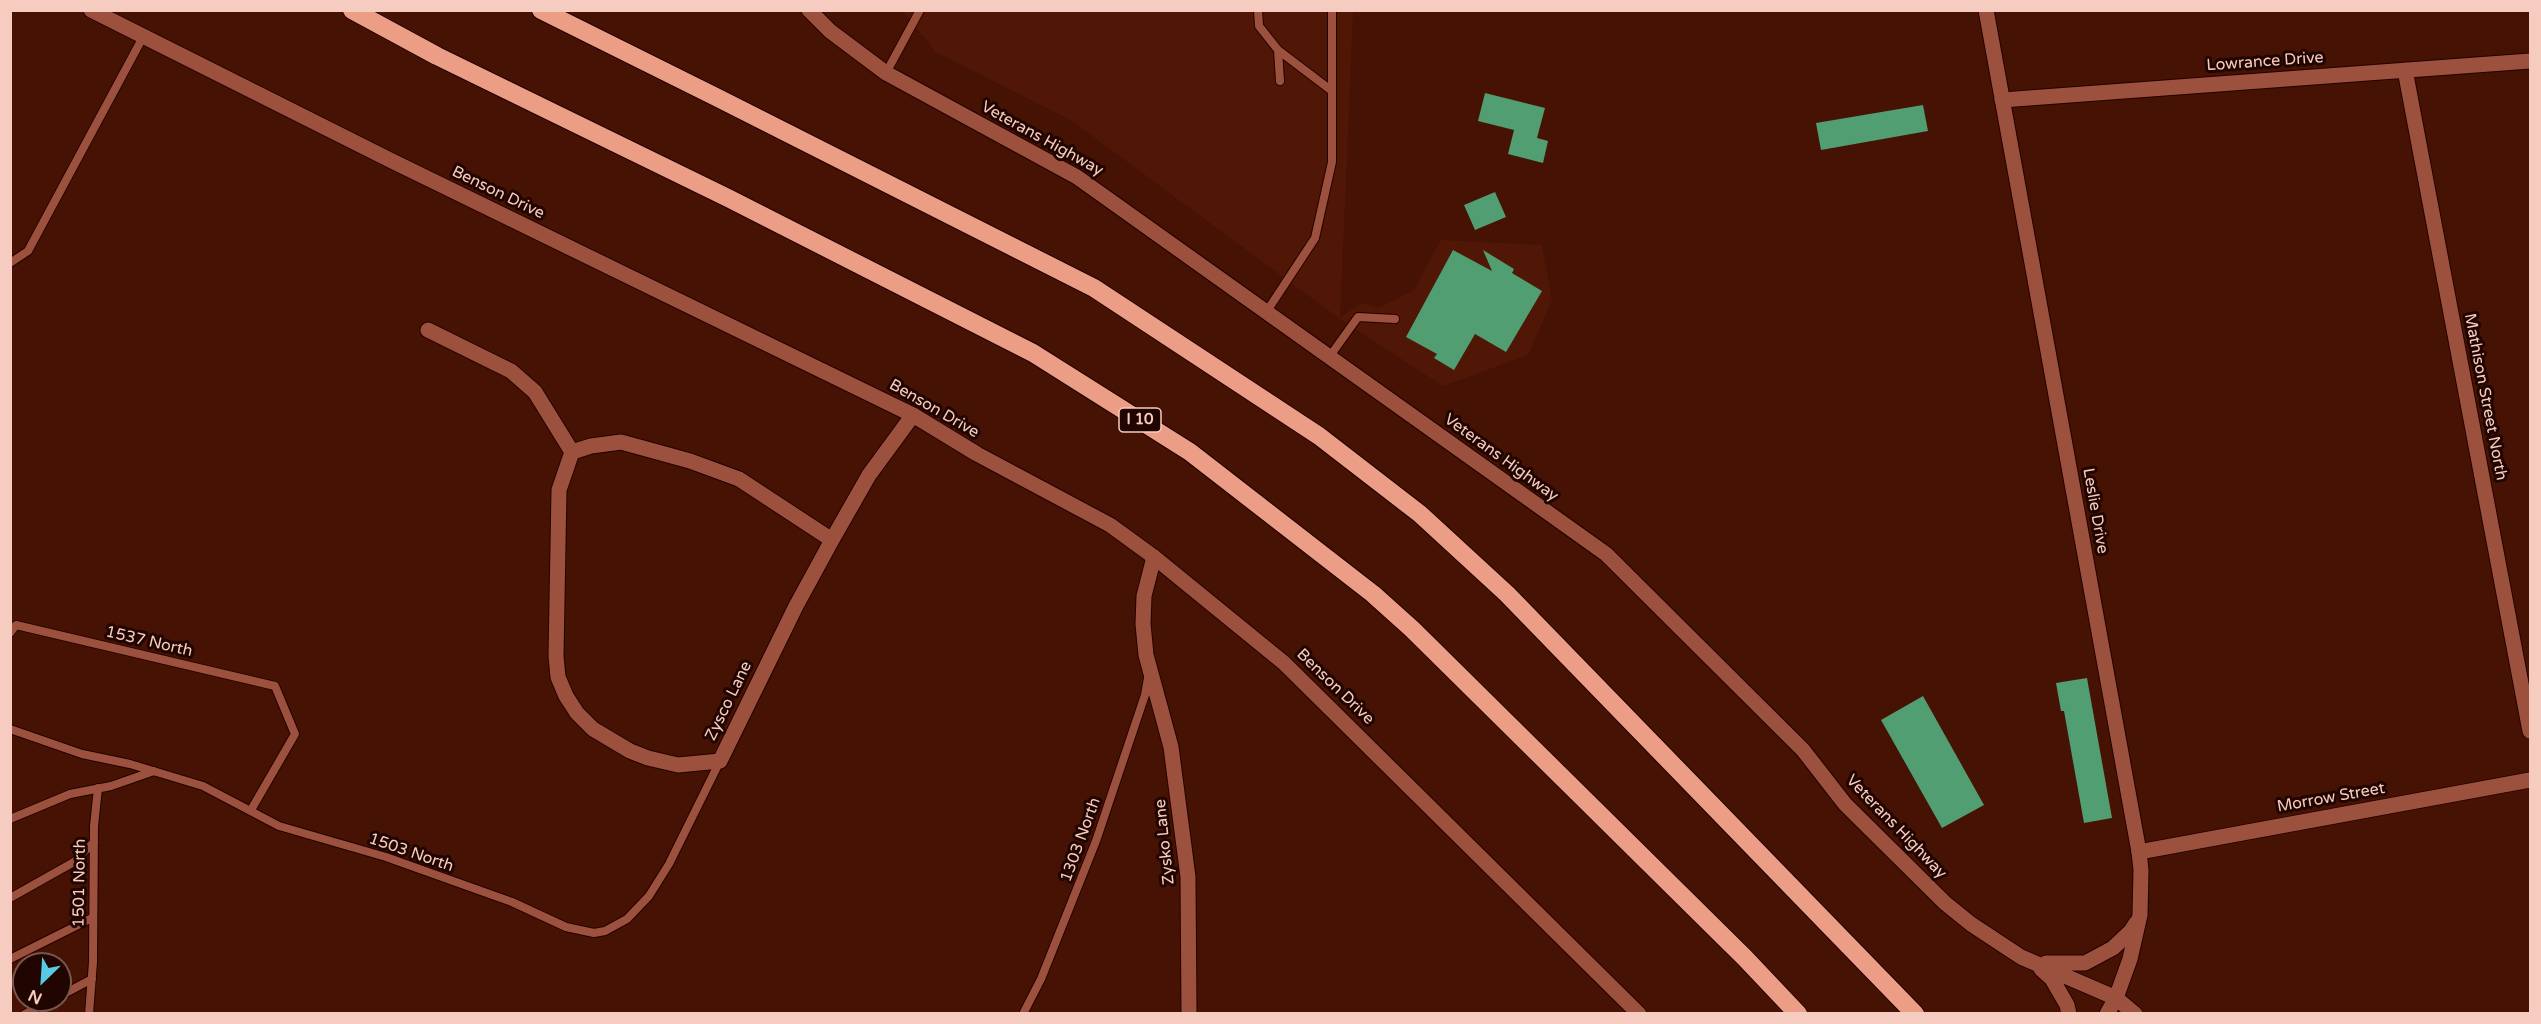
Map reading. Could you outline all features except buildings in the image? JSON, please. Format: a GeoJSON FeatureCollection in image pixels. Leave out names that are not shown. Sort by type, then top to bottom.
{"type":"FeatureCollection","features":[{"type":"Feature","properties":{"kind":"highway","name":"I 10"},"geometry":{"type":"LineString","coordinates":[[350,10],[437,56],[728,198],[1033,353],[1190,452],[1364,587],[1412,629],[1745,958],[1798,1014]]}},
{"type":"Feature","properties":{"kind":"highway"},"geometry":{"type":"LineString","coordinates":[[541,10],[1094,288],[1319,435],[1420,514],[1506,594],[1915,1014]]}},
{"type":"Feature","properties":{"kind":"street","name":"Benson Drive"},"geometry":{"type":"LineString","coordinates":[[91,10],[403,166],[913,415],[977,454],[1110,525],[1154,557],[1284,663],[1639,1014]]}},
{"type":"Feature","properties":{"kind":"street","name":"Veterans Highway"},"geometry":{"type":"LineString","coordinates":[[809,10],[830,31],[886,73],[1077,177],[1606,554],[1803,750],[1845,804],[1903,862],[1971,924],[2021,957],[2116,998],[2135,1014]]}},
{"type":"Feature","properties":{"kind":"street","name":"Leslie Drive"},"geometry":{"type":"LineString","coordinates":[[1986,10],[2139,852],[2140,915],[2130,959],[2116,998],[2107,1014]]}},
{"type":"Feature","properties":{"kind":"street","name":"Lowrance Drive"},"geometry":{"type":"LineString","coordinates":[[2002,100],[2530,61]]}},
{"type":"Feature","properties":{"kind":"street","name":"Mathison Street North"},"geometry":{"type":"LineString","coordinates":[[2405,70],[2530,731]]}},
{"type":"Feature","properties":{"kind":"street"},"geometry":{"type":"LineString","coordinates":[[428,330],[511,371],[535,392],[572,452],[591,446],[621,442],[690,461],[739,479],[831,540]]}},
{"type":"Feature","properties":{"kind":"street","name":"Zysco Lane"},"geometry":{"type":"LineString","coordinates":[[572,452],[559,490],[556,656],[558,677],[566,696],[577,713],[593,729],[630,751],[654,760],[678,765],[720,761],[831,540],[869,475],[913,415]]}},
{"type":"Feature","properties":{"kind":"street","name":"Zysko Lane"},"geometry":{"type":"LineString","coordinates":[[1154,557],[1144,596],[1143,624],[1150,670],[1171,747],[1188,877],[1189,1014]]}},
{"type":"Feature","properties":{"kind":"street","name":"Morrow Street"},"geometry":{"type":"LineString","coordinates":[[2139,852],[2530,780]]}},
{"type":"Feature","properties":{"kind":"street"},"geometry":{"type":"LineString","coordinates":[[2032,962],[2085,963],[2114,948],[2131,931],[2140,915]]}},
{"type":"Feature","properties":{"kind":"street"},"geometry":{"type":"LineString","coordinates":[[2032,962],[2052,979],[2067,1005],[2068,1014]]}},
{"type":"Feature","properties":{"kind":"lane"},"geometry":{"type":"LineString","coordinates":[[886,73],[920,10]]}},
{"type":"Feature","properties":{"kind":"lane"},"geometry":{"type":"LineString","coordinates":[[1258,10],[1259,26],[1278,50],[1332,91]]}},
{"type":"Feature","properties":{"kind":"lane"},"geometry":{"type":"LineString","coordinates":[[1267,311],[1315,238],[1332,162],[1332,10]]}},
{"type":"Feature","properties":{"kind":"lane"},"geometry":{"type":"LineString","coordinates":[[10,263],[28,251],[143,37]]}},
{"type":"Feature","properties":{"kind":"lane"},"geometry":{"type":"LineString","coordinates":[[1278,50],[1280,81]]}},
{"type":"Feature","properties":{"kind":"lane"},"geometry":{"type":"LineString","coordinates":[[1330,356],[1358,317],[1395,319]]}},
{"type":"Feature","properties":{"kind":"lane","name":"1537 North"},"geometry":{"type":"LineString","coordinates":[[10,633],[16,625],[275,686],[295,734],[251,810]]}},
{"type":"Feature","properties":{"kind":"lane","name":"1303 North"},"geometry":{"type":"LineString","coordinates":[[1023,1014],[1041,979],[1096,841],[1145,695],[1150,670]]}},
{"type":"Feature","properties":{"kind":"lane","name":"1503 North"},"geometry":{"type":"LineString","coordinates":[[10,729],[82,754],[154,771],[203,786],[279,826],[386,857],[512,902],[566,927],[594,933],[605,931],[627,919],[649,896],[669,864],[720,761]]}},
{"type":"Feature","properties":{"kind":"lane"},"geometry":{"type":"LineString","coordinates":[[10,819],[70,794],[154,771]]}},
{"type":"Feature","properties":{"kind":"lane","name":"1501 North"},"geometry":{"type":"LineString","coordinates":[[89,1014],[92,980],[94,842],[98,788]]}},
{"type":"Feature","properties":{"kind":"lane"},"geometry":{"type":"LineString","coordinates":[[10,898],[74,862],[94,842]]}},
{"type":"Feature","properties":{"kind":"lane"},"geometry":{"type":"LineString","coordinates":[[10,959],[92,918]]}},
{"type":"Feature","properties":{"kind":"lane"},"geometry":{"type":"LineString","coordinates":[[72,990],[92,980]]}},
{"type":"Feature","properties":{"kind":"shaded area"},"geometry":{"type":"Polygon","coordinates":[[[903,11],[1353,11],[1340,318],[1361,303],[1379,308],[1414,290],[1441,240],[1542,245],[1552,300],[1528,355],[1443,386],[1340,319],[1072,121],[936,52],[903,11]]]}}]}
